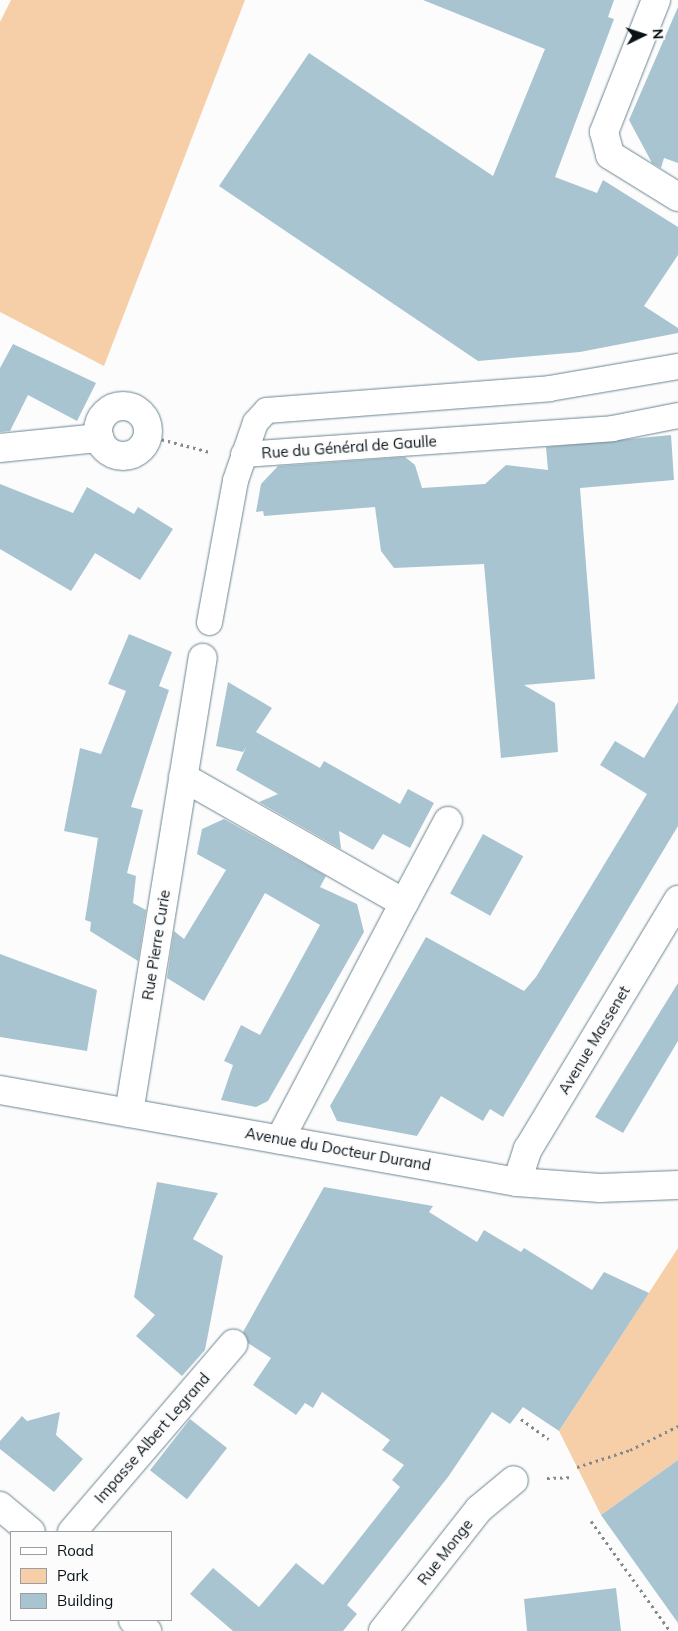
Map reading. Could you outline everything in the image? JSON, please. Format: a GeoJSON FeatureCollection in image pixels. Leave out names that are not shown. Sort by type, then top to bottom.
{"type":"FeatureCollection","features":[{"type":"Feature","properties":{"kind":"street"},"geometry":{"type":"LineString","coordinates":[[656,0],[604,132],[610,155],[678,197]]}},
{"type":"Feature","properties":{"kind":"street","name":"Rue du Général de Gaulle"},"geometry":{"type":"LineString","coordinates":[[678,366],[549,388],[271,409],[255,422],[243,454],[612,428],[678,415]]}},
{"type":"Feature","properties":{"kind":"street"},"geometry":{"type":"LineString","coordinates":[[122,406],[142,414],[149,436],[136,454],[125,456],[114,454],[99,438],[103,416],[122,406]]}},
{"type":"Feature","properties":{"kind":"street"},"geometry":{"type":"LineString","coordinates":[[0,448],[99,438]]}},
{"type":"Feature","properties":{"kind":"street"},"geometry":{"type":"LineString","coordinates":[[209,622],[229,502],[243,454]]}},
{"type":"Feature","properties":{"kind":"street","name":"Rue Pierre Curie"},"geometry":{"type":"LineString","coordinates":[[129,1112],[203,658]]}},
{"type":"Feature","properties":{"kind":"street"},"geometry":{"type":"LineString","coordinates":[[183,777],[404,903]]}},
{"type":"Feature","properties":{"kind":"street"},"geometry":{"type":"LineString","coordinates":[[280,1139],[448,821]]}},
{"type":"Feature","properties":{"kind":"street","name":"Avenue Massenet"},"geometry":{"type":"LineString","coordinates":[[517,1182],[528,1149],[678,900]]}},
{"type":"Feature","properties":{"kind":"street","name":"Avenue du Docteur Durand"},"geometry":{"type":"LineString","coordinates":[[0,1090],[517,1182],[600,1188],[678,1185]]}},
{"type":"Feature","properties":{"kind":"street","name":"Impasse Albert Legrand"},"geometry":{"type":"LineString","coordinates":[[73,1531],[233,1344]]}},
{"type":"Feature","properties":{"kind":"street","name":"Rue Monge"},"geometry":{"type":"LineString","coordinates":[[382,1631],[479,1509],[514,1480]]}},
{"type":"Feature","properties":{"kind":"street"},"geometry":{"type":"LineString","coordinates":[[0,1506],[30,1531]]}},
{"type":"Feature","properties":{"kind":"street"},"geometry":{"type":"LineString","coordinates":[[134,1621],[147,1631]]}},
{"type":"Feature","properties":{"kind":"path"},"geometry":{"type":"LineString","coordinates":[[149,436],[187,448],[243,454]]}},
{"type":"Feature","properties":{"kind":"path"},"geometry":{"type":"LineString","coordinates":[[521,1419],[549,1439]]}},
{"type":"Feature","properties":{"kind":"path"},"geometry":{"type":"LineString","coordinates":[[576,1467],[630,1450],[678,1426]]}},
{"type":"Feature","properties":{"kind":"path"},"geometry":{"type":"LineString","coordinates":[[591,1521],[670,1631]]}},
{"type":"Feature","properties":{"kind":"green space"},"geometry":{"type":"Polygon","coordinates":[[[11,0],[245,0],[104,366],[0,312],[0,22],[11,0]]]}},
{"type":"Feature","properties":{"kind":"green space"},"geometry":{"type":"Polygon","coordinates":[[[678,1248],[678,1460],[601,1515],[559,1431],[678,1248]]]}},
{"type":"Feature","properties":{"kind":"building"},"geometry":{"type":"Polygon","coordinates":[[[423,0],[614,0],[608,17],[614,19],[555,177],[597,193],[603,180],[678,227],[678,255],[644,306],[678,328],[678,333],[580,352],[478,361],[219,186],[309,53],[493,176],[545,49],[423,0]]]}},
{"type":"Feature","properties":{"kind":"building"},"geometry":{"type":"Polygon","coordinates":[[[678,7],[678,163],[664,158],[661,168],[652,163],[629,120],[678,7]]]}},
{"type":"Feature","properties":{"kind":"building"},"geometry":{"type":"Polygon","coordinates":[[[13,344],[96,383],[77,421],[28,395],[10,431],[0,432],[0,368],[13,344]]]}},
{"type":"Feature","properties":{"kind":"building"},"geometry":{"type":"Polygon","coordinates":[[[671,435],[674,480],[580,488],[595,679],[524,685],[555,703],[558,752],[501,758],[484,564],[394,568],[381,551],[375,507],[264,516],[263,511],[256,512],[261,484],[278,466],[405,457],[415,465],[422,488],[485,484],[506,465],[548,470],[546,447],[671,435]]]}},
{"type":"Feature","properties":{"kind":"building"},"geometry":{"type":"Polygon","coordinates":[[[0,484],[73,513],[87,487],[134,514],[138,507],[173,529],[140,580],[95,553],[71,591],[0,549],[0,484]]]}},
{"type":"Feature","properties":{"kind":"building"},"geometry":{"type":"Polygon","coordinates":[[[129,634],[172,652],[159,686],[169,690],[131,807],[143,810],[127,873],[136,876],[133,903],[146,910],[138,961],[90,931],[91,922],[85,920],[98,838],[64,831],[80,748],[101,754],[126,691],[108,684],[129,634]]]}},
{"type":"Feature","properties":{"kind":"building"},"geometry":{"type":"Polygon","coordinates":[[[228,682],[272,708],[256,732],[320,768],[324,761],[400,804],[408,789],[434,803],[410,848],[383,834],[373,850],[339,831],[341,849],[259,802],[278,794],[236,770],[246,747],[243,752],[216,746],[228,682]]]}},
{"type":"Feature","properties":{"kind":"building"},"geometry":{"type":"Polygon","coordinates":[[[678,702],[678,826],[503,1117],[490,1109],[483,1121],[441,1096],[417,1136],[337,1121],[330,1106],[426,937],[524,991],[536,977],[647,794],[600,765],[615,741],[644,758],[678,702]]]}},
{"type":"Feature","properties":{"kind":"building"},"geometry":{"type":"Polygon","coordinates":[[[224,819],[326,876],[320,887],[357,904],[364,932],[268,1101],[256,1107],[221,1100],[233,1065],[224,1061],[241,1025],[260,1035],[320,925],[265,893],[204,1001],[167,978],[174,931],[184,939],[226,870],[197,854],[202,829],[224,819]]]}},
{"type":"Feature","properties":{"kind":"building"},"geometry":{"type":"Polygon","coordinates":[[[483,834],[523,856],[490,916],[450,893],[483,834]]]}},
{"type":"Feature","properties":{"kind":"building"},"geometry":{"type":"Polygon","coordinates":[[[0,954],[97,990],[87,1051],[0,1037],[0,954]]]}},
{"type":"Feature","properties":{"kind":"building"},"geometry":{"type":"Polygon","coordinates":[[[678,983],[678,1041],[623,1133],[595,1117],[678,983]]]}},
{"type":"Feature","properties":{"kind":"building"},"geometry":{"type":"Polygon","coordinates":[[[157,1182],[218,1193],[193,1239],[223,1256],[205,1350],[182,1376],[136,1336],[155,1315],[134,1297],[157,1182]]]}},
{"type":"Feature","properties":{"kind":"building"},"geometry":{"type":"Polygon","coordinates":[[[324,1187],[433,1206],[429,1212],[477,1242],[484,1230],[521,1252],[524,1248],[592,1290],[604,1272],[649,1293],[559,1431],[523,1407],[510,1424],[492,1412],[448,1477],[347,1605],[357,1614],[343,1631],[233,1631],[190,1594],[213,1568],[259,1607],[296,1563],[323,1585],[400,1487],[392,1480],[404,1465],[382,1450],[390,1440],[322,1392],[313,1408],[305,1403],[296,1415],[253,1385],[271,1358],[248,1343],[243,1332],[324,1187]]]}},
{"type":"Feature","properties":{"kind":"building"},"geometry":{"type":"Polygon","coordinates":[[[60,1412],[56,1435],[83,1459],[54,1492],[0,1449],[0,1441],[22,1416],[27,1421],[60,1412]]]}},
{"type":"Feature","properties":{"kind":"building"},"geometry":{"type":"Polygon","coordinates":[[[190,1419],[227,1448],[187,1499],[150,1470],[190,1419]]]}},
{"type":"Feature","properties":{"kind":"building"},"geometry":{"type":"Polygon","coordinates":[[[678,1460],[678,1623],[601,1515],[678,1460]]]}},
{"type":"Feature","properties":{"kind":"building"},"geometry":{"type":"Polygon","coordinates":[[[616,1588],[621,1631],[527,1631],[524,1599],[616,1588]]]}}]}
